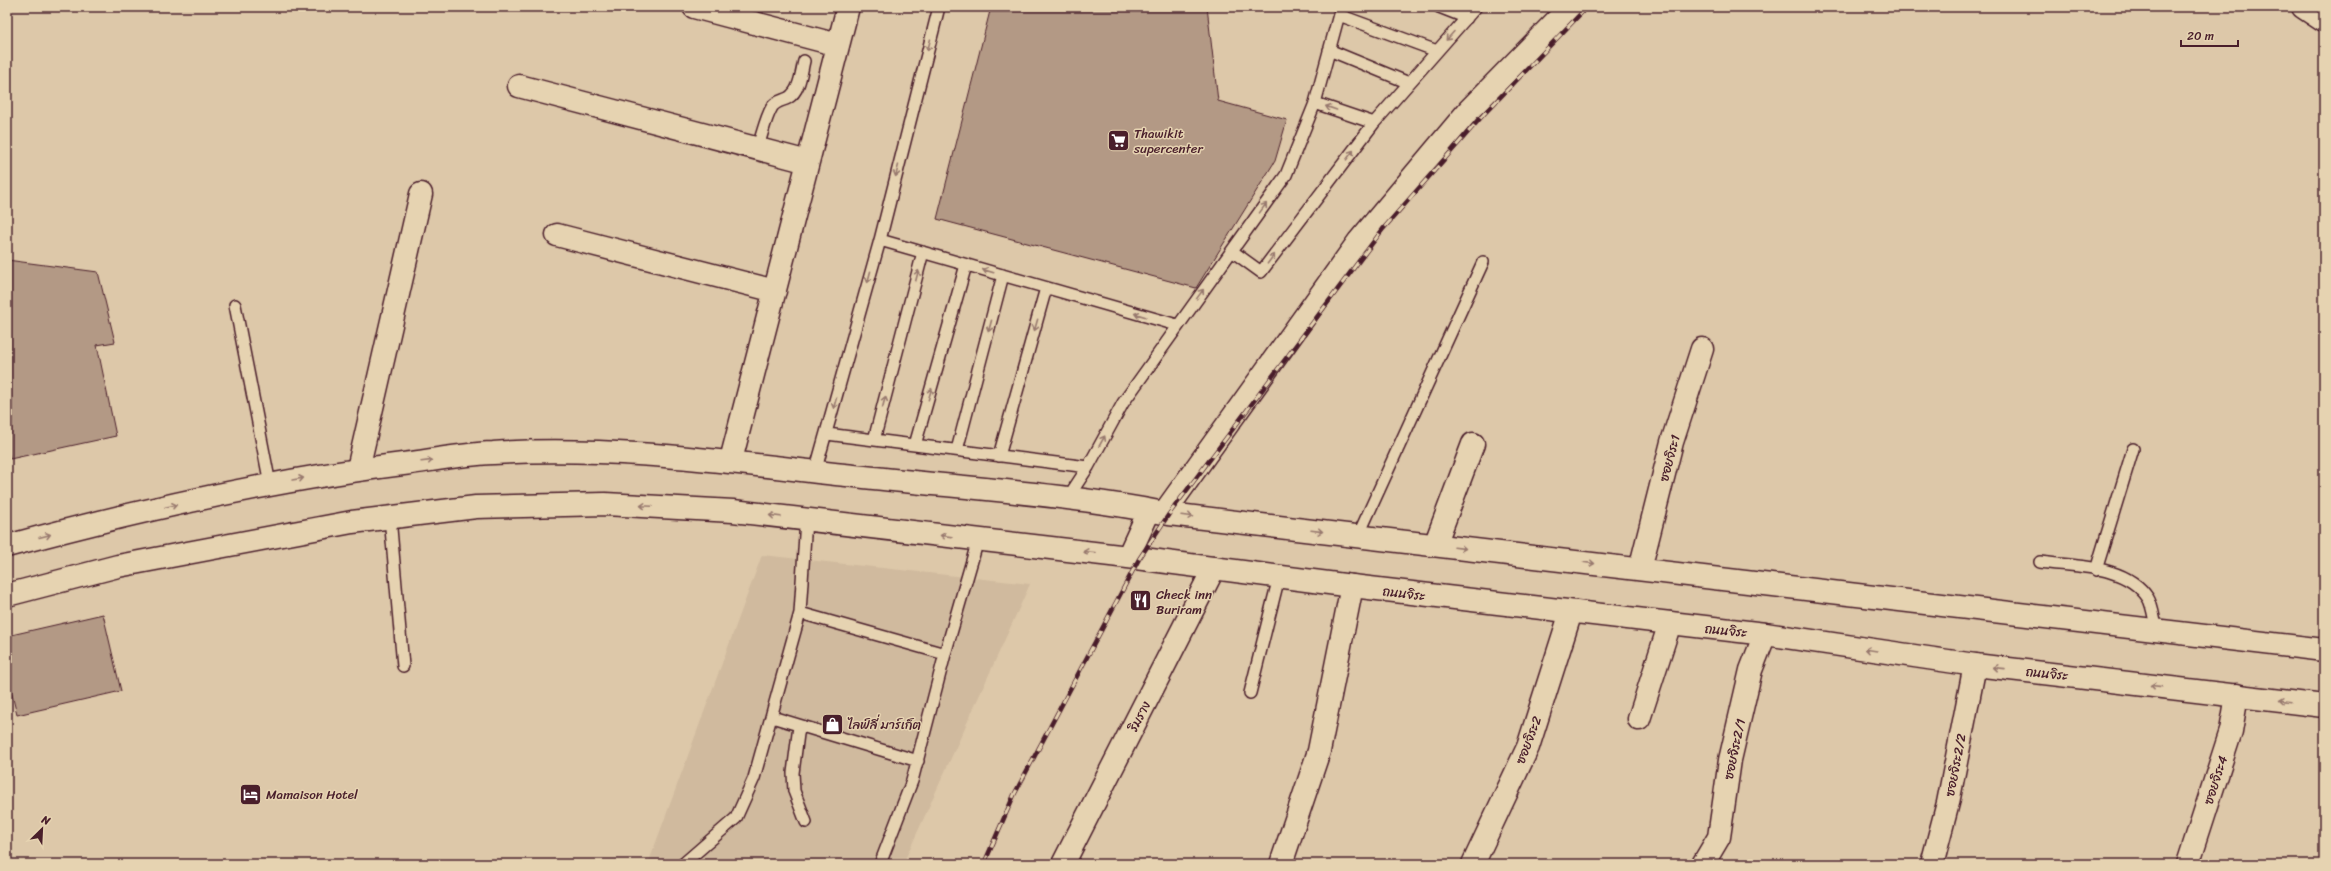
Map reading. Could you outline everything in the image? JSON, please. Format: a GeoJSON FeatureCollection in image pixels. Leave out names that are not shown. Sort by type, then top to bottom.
{"type":"FeatureCollection","features":[{"type":"Feature","properties":{"kind":"main road"},"geometry":{"type":"LineString","coordinates":[[694,7],[838,45]]}},
{"type":"Feature","properties":{"kind":"main road"},"geometry":{"type":"LineString","coordinates":[[731,460],[848,7]]}},
{"type":"Feature","properties":{"kind":"main road"},"geometry":{"type":"LineString","coordinates":[[1128,557],[1156,512],[1359,240],[1469,110],[1570,7]]}},
{"type":"Feature","properties":{"kind":"main road"},"geometry":{"type":"LineString","coordinates":[[2303,7],[2324,21]]}},
{"type":"Feature","properties":{"kind":"main road"},"geometry":{"type":"LineString","coordinates":[[519,86],[808,162]]}},
{"type":"Feature","properties":{"kind":"main road"},"geometry":{"type":"LineString","coordinates":[[358,469],[421,194]]}},
{"type":"Feature","properties":{"kind":"main road"},"geometry":{"type":"LineString","coordinates":[[557,235],[775,291]]}},
{"type":"Feature","properties":{"kind":"main road","name":"ซอยจิระ1"},"geometry":{"type":"LineString","coordinates":[[1640,569],[1672,442],[1702,349]]}},
{"type":"Feature","properties":{"kind":"main road"},"geometry":{"type":"LineString","coordinates":[[1435,545],[1473,444]]}},
{"type":"Feature","properties":{"kind":"main road"},"geometry":{"type":"LineString","coordinates":[[7,546],[92,523],[270,484],[358,469],[492,453],[608,451],[731,460],[815,472],[1067,499],[1156,512],[2324,650]]}},
{"type":"Feature","properties":{"kind":"main road","name":"ถนนจิระ"},"geometry":{"type":"LineString","coordinates":[[7,595],[118,566],[344,523],[476,508],[605,504],[733,511],[806,519],[1128,557],[1352,586],[1765,634],[1975,665],[2324,706]]}},
{"type":"Feature","properties":{"kind":"main road","name":"ริมราง"},"geometry":{"type":"LineString","coordinates":[[1063,864],[1214,568]]}},
{"type":"Feature","properties":{"kind":"main road"},"geometry":{"type":"LineString","coordinates":[[1281,864],[1319,751],[1352,586]]}},
{"type":"Feature","properties":{"kind":"main road","name":"ซอยจิระ2"},"geometry":{"type":"LineString","coordinates":[[1474,864],[1528,747],[1571,612]]}},
{"type":"Feature","properties":{"kind":"main road"},"geometry":{"type":"LineString","coordinates":[[1639,718],[1670,623]]}},
{"type":"Feature","properties":{"kind":"main road","name":"ซอยจิระ2/1"},"geometry":{"type":"LineString","coordinates":[[1703,864],[1718,837],[1730,760],[1752,670],[1765,634]]}},
{"type":"Feature","properties":{"kind":"main road","name":"ซอยจิระ2/2"},"geometry":{"type":"LineString","coordinates":[[1932,864],[1948,803],[1975,665]]}},
{"type":"Feature","properties":{"kind":"main road","name":"ซอยจิระ4"},"geometry":{"type":"LineString","coordinates":[[2188,864],[2231,731],[2237,695]]}},
{"type":"Feature","properties":{"kind":"lane"},"geometry":{"type":"LineString","coordinates":[[815,472],[827,434],[880,240],[939,7]]}},
{"type":"Feature","properties":{"kind":"lane"},"geometry":{"type":"LineString","coordinates":[[1439,7],[1467,18]]}},
{"type":"Feature","properties":{"kind":"lane"},"geometry":{"type":"LineString","coordinates":[[1232,251],[1261,272],[1374,123],[1476,7]]}},
{"type":"Feature","properties":{"kind":"lane"},"geometry":{"type":"LineString","coordinates":[[1067,499],[1088,467],[1123,403],[1177,325],[1286,175],[1315,103],[1340,11],[1437,51]]}},
{"type":"Feature","properties":{"kind":"lane"},"geometry":{"type":"LineString","coordinates":[[1329,50],[1409,83]]}},
{"type":"Feature","properties":{"kind":"lane"},"geometry":{"type":"LineString","coordinates":[[757,149],[772,107],[777,101],[785,99],[794,93],[804,61]]}},
{"type":"Feature","properties":{"kind":"lane"},"geometry":{"type":"LineString","coordinates":[[1315,103],[1374,123]]}},
{"type":"Feature","properties":{"kind":"lane"},"geometry":{"type":"LineString","coordinates":[[880,240],[1177,325]]}},
{"type":"Feature","properties":{"kind":"lane"},"geometry":{"type":"LineString","coordinates":[[874,440],[923,252]]}},
{"type":"Feature","properties":{"kind":"lane"},"geometry":{"type":"LineString","coordinates":[[1358,536],[1483,262]]}},
{"type":"Feature","properties":{"kind":"lane"},"geometry":{"type":"LineString","coordinates":[[915,445],[966,265]]}},
{"type":"Feature","properties":{"kind":"lane"},"geometry":{"type":"LineString","coordinates":[[957,450],[1003,275]]}},
{"type":"Feature","properties":{"kind":"lane"},"geometry":{"type":"LineString","coordinates":[[999,456],[1046,288]]}},
{"type":"Feature","properties":{"kind":"lane"},"geometry":{"type":"LineString","coordinates":[[235,305],[270,484]]}},
{"type":"Feature","properties":{"kind":"lane"},"geometry":{"type":"LineString","coordinates":[[827,434],[1088,467]]}},
{"type":"Feature","properties":{"kind":"lane"},"geometry":{"type":"LineString","coordinates":[[2096,570],[2133,449]]}},
{"type":"Feature","properties":{"kind":"lane"},"geometry":{"type":"LineString","coordinates":[[390,517],[403,666]]}},
{"type":"Feature","properties":{"kind":"lane"},"geometry":{"type":"LineString","coordinates":[[683,864],[736,818],[754,778],[800,613],[806,519]]}},
{"type":"Feature","properties":{"kind":"lane"},"geometry":{"type":"LineString","coordinates":[[880,864],[918,761],[945,654],[978,540]]}},
{"type":"Feature","properties":{"kind":"lane"},"geometry":{"type":"LineString","coordinates":[[2040,562],[2118,573],[2138,586],[2149,599],[2157,630]]}},
{"type":"Feature","properties":{"kind":"lane"},"geometry":{"type":"LineString","coordinates":[[1250,693],[1278,576]]}},
{"type":"Feature","properties":{"kind":"lane"},"geometry":{"type":"LineString","coordinates":[[800,613],[945,654]]}},
{"type":"Feature","properties":{"kind":"lane"},"geometry":{"type":"LineString","coordinates":[[772,717],[918,761]]}},
{"type":"Feature","properties":{"kind":"lane"},"geometry":{"type":"LineString","coordinates":[[800,726],[793,773],[794,791],[806,822]]}},
{"type":"Feature","properties":{"kind":"shaded area","name":"ไลฟ์ลี่ มาร์เก็ต"},"geometry":{"type":"Polygon","coordinates":[[[762,555],[1030,584],[903,864],[648,864],[762,555]]]}},
{"type":"Feature","properties":{"kind":"building","name":"Thawikit supercenter"},"geometry":{"type":"Polygon","coordinates":[[[991,7],[1207,7],[1218,101],[1287,120],[1275,161],[1196,288],[937,219],[991,7]]]}},
{"type":"Feature","properties":{"kind":"building"},"geometry":{"type":"Polygon","coordinates":[[[7,260],[98,272],[115,342],[97,345],[116,436],[10,459],[7,448],[7,260]]]}},
{"type":"Feature","properties":{"kind":"building"},"geometry":{"type":"Polygon","coordinates":[[[103,614],[121,691],[17,715],[7,674],[7,636],[103,614]]]}},
{"type":"Feature","properties":{"kind":"railway"},"geometry":{"type":"LineString","coordinates":[[984,864],[1014,795],[1139,559],[1169,514],[1383,229],[1484,114],[1587,7]]}},
{"type":"Feature","properties":{"kind":"place","name":"Thawikit supercenter"},"geometry":{"type":"Point","coordinates":[1119,140]}},
{"type":"Feature","properties":{"kind":"place","name":"Check inn Buriram"},"geometry":{"type":"Point","coordinates":[1140,601]}},
{"type":"Feature","properties":{"kind":"place","name":"ไลฟ์ลี่ มาร์เก็ต"},"geometry":{"type":"Point","coordinates":[833,724]}},
{"type":"Feature","properties":{"kind":"place","name":"Mamaison Hotel"},"geometry":{"type":"Point","coordinates":[250,794]}}]}
